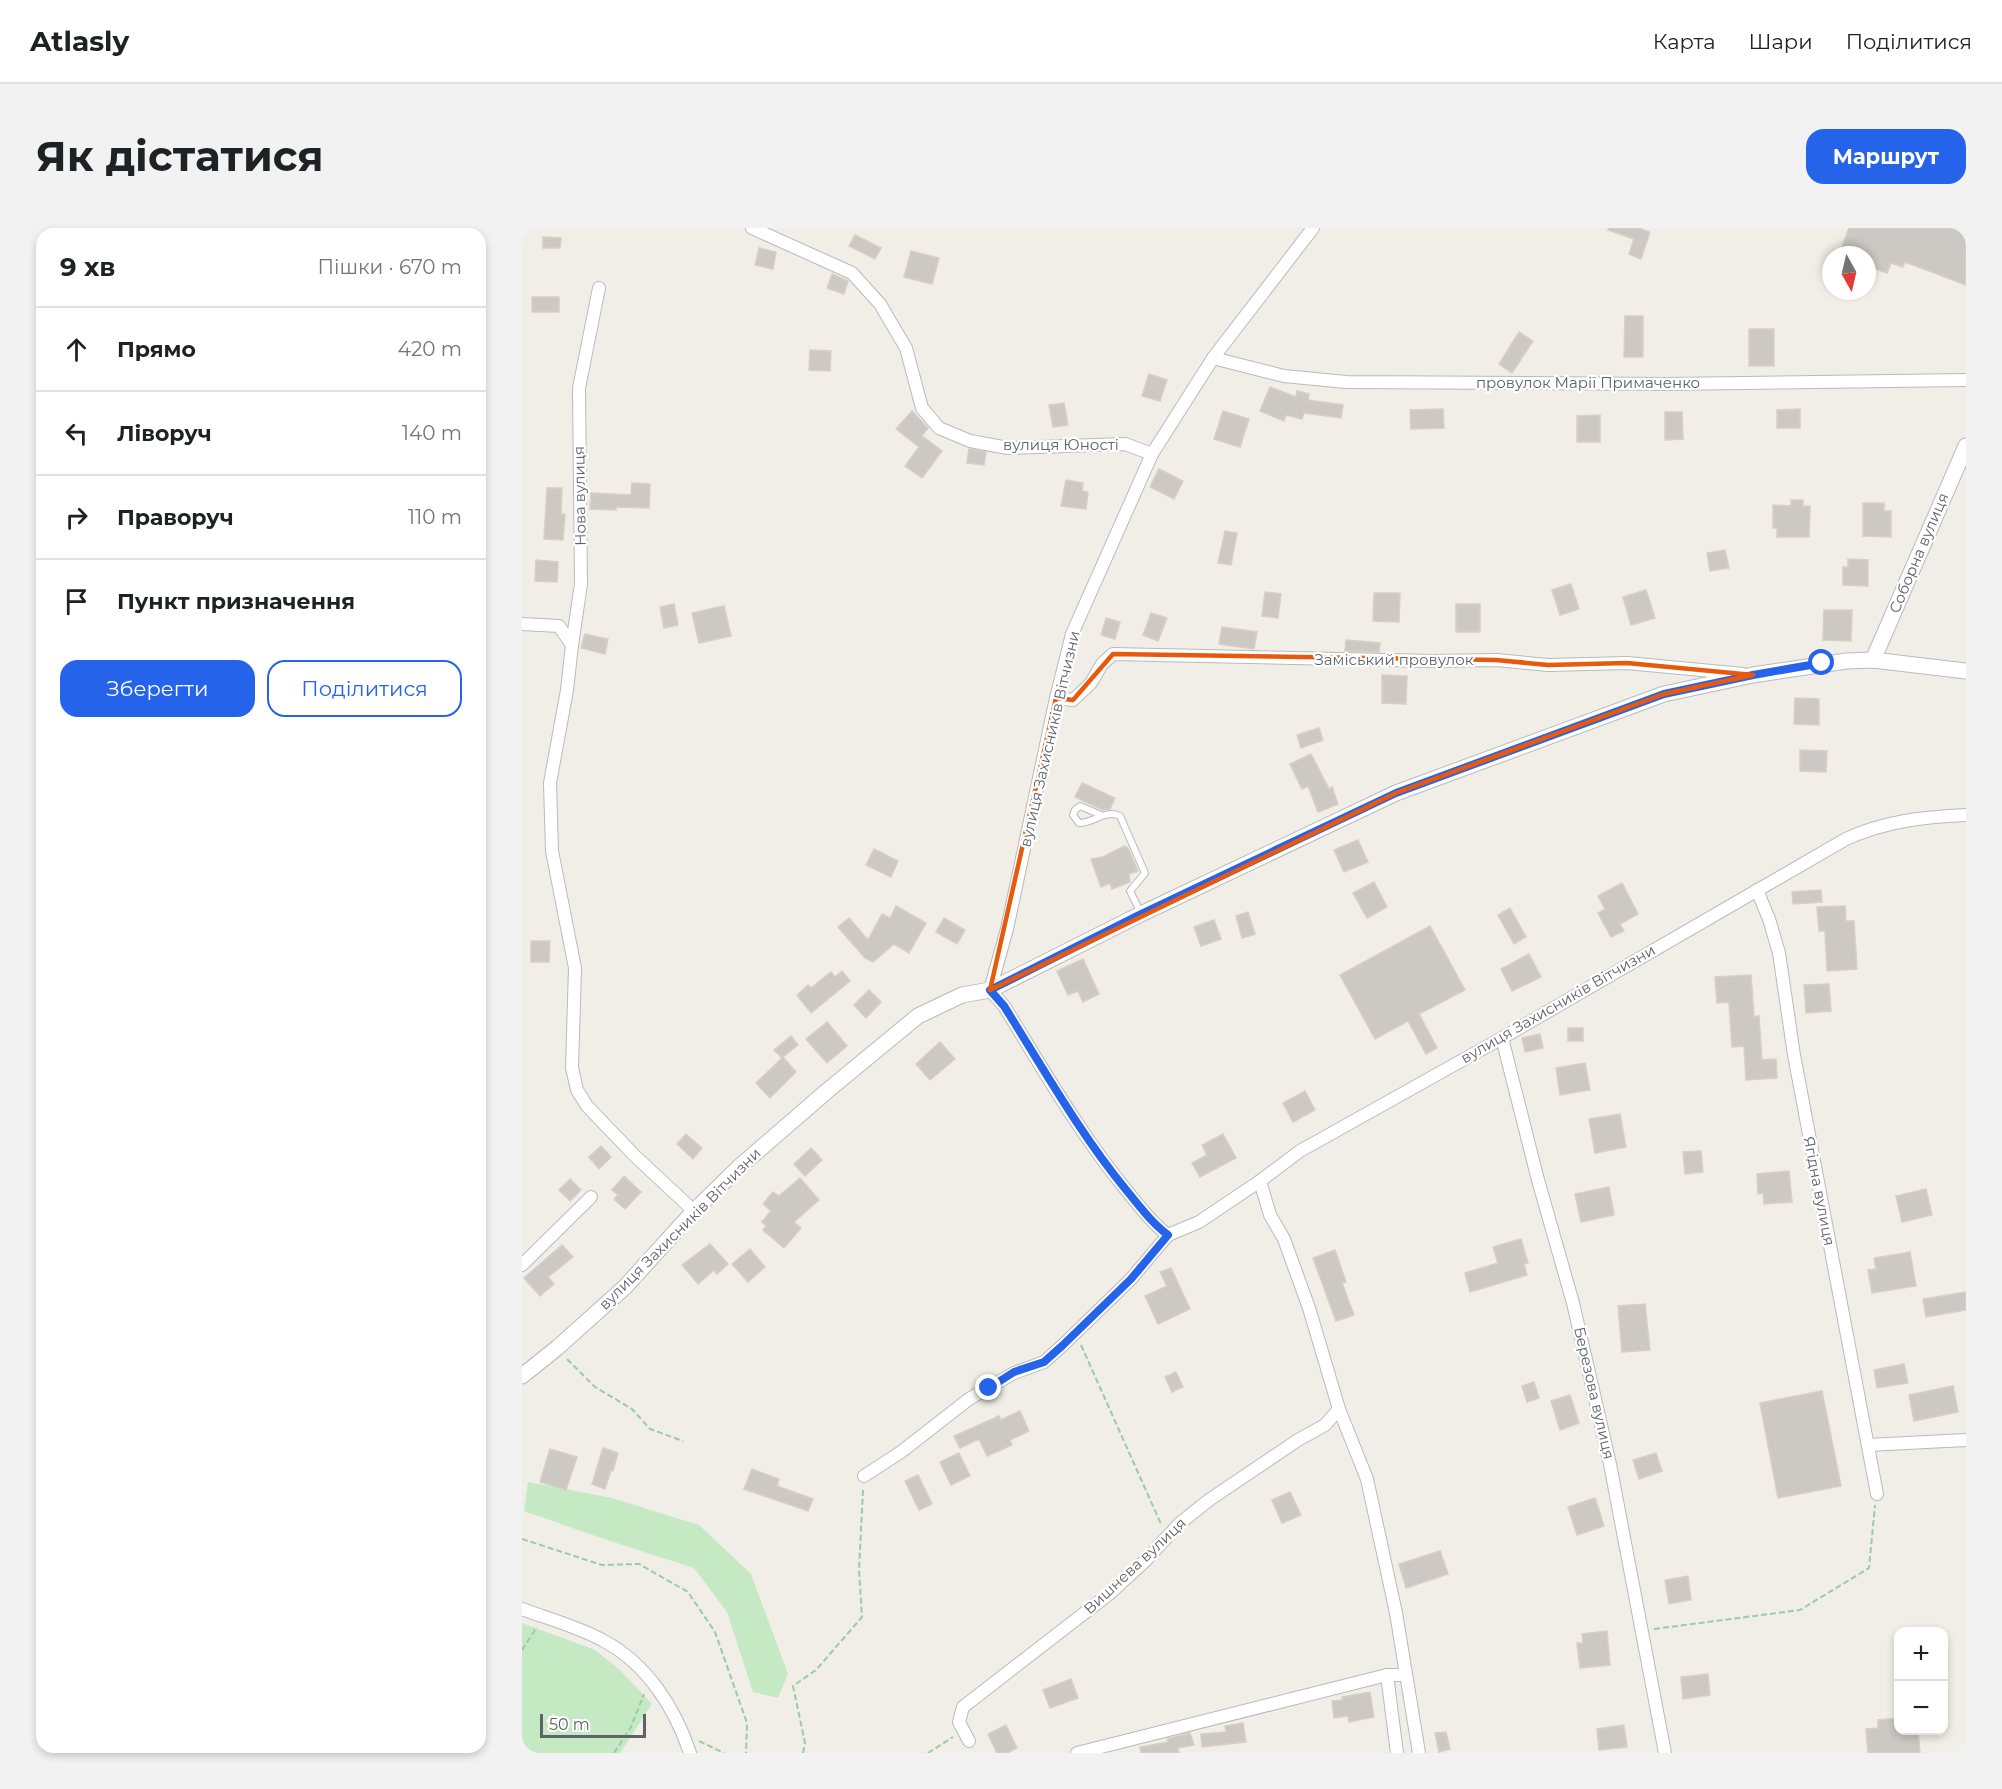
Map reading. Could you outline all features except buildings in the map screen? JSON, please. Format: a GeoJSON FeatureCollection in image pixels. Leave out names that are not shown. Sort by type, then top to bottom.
{"type":"FeatureCollection","features":[{"type":"Feature","properties":{"kind":"street","name":"вулиця Юності"},"geometry":{"type":"LineString","coordinates":[[752,228],[852,273],[880,304],[906,348],[922,408],[939,428],[970,441],[1008,448],[1125,444],[1152,454]]}},
{"type":"Feature","properties":{"kind":"street","name":"вулиця Захисників Вітчизни"},"geometry":{"type":"LineString","coordinates":[[990,990],[1007,929],[1072,634],[1152,454],[1213,358],[1313,228]]}},
{"type":"Feature","properties":{"kind":"street","name":"Нова вулиця"},"geometry":{"type":"LineString","coordinates":[[599,288],[579,388],[581,584],[567,690],[550,783],[552,851],[575,968],[572,1068],[577,1090],[587,1106],[636,1157],[694,1211]]}},
{"type":"Feature","properties":{"kind":"street","name":"провулок Марії Примаченко"},"geometry":{"type":"LineString","coordinates":[[1213,358],[1284,376],[1346,382],[1669,384],[1966,380]]}},
{"type":"Feature","properties":{"kind":"street","name":"Соборна вулиця"},"geometry":{"type":"LineString","coordinates":[[1873,660],[1966,446]]}},
{"type":"Feature","properties":{"kind":"street"},"geometry":{"type":"LineString","coordinates":[[522,624],[559,626],[572,645]]}},
{"type":"Feature","properties":{"kind":"street","name":"Заміський провулок"},"geometry":{"type":"LineString","coordinates":[[1056,699],[1072,700],[1091,682],[1102,664],[1113,654],[1422,661],[1496,660],[1548,665],[1627,663],[1753,675]]}},
{"type":"Feature","properties":{"kind":"street","name":"вулиця Захисників Вітчизни"},"geometry":{"type":"LineString","coordinates":[[522,1376],[625,1287],[694,1211],[747,1160],[918,1016],[962,995],[990,990],[1141,914],[1396,793],[1664,694],[1822,663],[1873,660],[1966,671]]}},
{"type":"Feature","properties":{"kind":"street","name":"вулиця Захисників Вітчизни"},"geometry":{"type":"LineString","coordinates":[[864,1476],[901,1452],[969,1399],[1014,1372],[1044,1362],[1131,1279],[1168,1235],[1199,1222],[1300,1151],[1868,829],[1920,818],[1966,815]]}},
{"type":"Feature","properties":{"kind":"street","name":"Ягідна вулиця"},"geometry":{"type":"LineString","coordinates":[[1757,890],[1779,953],[1794,1055],[1877,1494]]}},
{"type":"Feature","properties":{"kind":"street"},"geometry":{"type":"LineString","coordinates":[[990,990],[1004,1006],[1085,1135],[1112,1173],[1156,1226],[1168,1235]]}},
{"type":"Feature","properties":{"kind":"street","name":"Березова вулиця"},"geometry":{"type":"LineString","coordinates":[[1502,1038],[1538,1180],[1573,1303],[1610,1464],[1665,1753]]}},
{"type":"Feature","properties":{"kind":"street"},"geometry":{"type":"LineString","coordinates":[[1260,1181],[1270,1215],[1284,1239],[1309,1308],[1339,1409],[1367,1479],[1389,1580],[1419,1753]]}},
{"type":"Feature","properties":{"kind":"street"},"geometry":{"type":"LineString","coordinates":[[522,1265],[591,1197]]}},
{"type":"Feature","properties":{"kind":"street","name":"Вишнева вулиця"},"geometry":{"type":"LineString","coordinates":[[966,1736],[958,1722],[963,1707],[1108,1594],[1209,1500],[1298,1440],[1325,1425],[1339,1409]]}},
{"type":"Feature","properties":{"kind":"street"},"geometry":{"type":"LineString","coordinates":[[1868,1445],[1966,1440]]}},
{"type":"Feature","properties":{"kind":"street"},"geometry":{"type":"LineString","coordinates":[[522,1609],[604,1641],[629,1657],[650,1679],[671,1708],[690,1753]]}},
{"type":"Feature","properties":{"kind":"street"},"geometry":{"type":"LineString","coordinates":[[1077,1753],[1386,1675],[1406,1675]]}},
{"type":"Feature","properties":{"kind":"street"},"geometry":{"type":"LineString","coordinates":[[1386,1675],[1397,1753]]}},
{"type":"Feature","properties":{"kind":"lane"},"geometry":{"type":"LineString","coordinates":[[1101,815],[1120,816],[1145,873],[1130,891],[1141,914]]}},
{"type":"Feature","properties":{"kind":"path"},"geometry":{"type":"LineString","coordinates":[[1076,1333],[1167,1537]]}},
{"type":"Feature","properties":{"kind":"path"},"geometry":{"type":"LineString","coordinates":[[557,1348],[595,1387],[632,1409],[650,1429],[683,1441]]}},
{"type":"Feature","properties":{"kind":"path"},"geometry":{"type":"LineString","coordinates":[[803,1753],[805,1743],[793,1686],[816,1670],[862,1617],[859,1570],[864,1476]]}},
{"type":"Feature","properties":{"kind":"path"},"geometry":{"type":"LineString","coordinates":[[1643,1630],[1800,1610],[1869,1568],[1877,1494]]}},
{"type":"Feature","properties":{"kind":"path"},"geometry":{"type":"LineString","coordinates":[[522,1539],[602,1565],[639,1564],[688,1592],[715,1632],[747,1723],[746,1753]]}},
{"type":"Feature","properties":{"kind":"path"},"geometry":{"type":"LineString","coordinates":[[522,1650],[544,1617]]}},
{"type":"Feature","properties":{"kind":"path"},"geometry":{"type":"LineString","coordinates":[[614,1753],[631,1727],[650,1679]]}},
{"type":"Feature","properties":{"kind":"path"},"geometry":{"type":"LineString","coordinates":[[682,1733],[724,1753]]}},
{"type":"Feature","properties":{"kind":"path"},"geometry":{"type":"LineString","coordinates":[[928,1753],[966,1736]]}},
{"type":"Feature","properties":{"kind":"highlighted area"},"geometry":{"type":"Polygon","coordinates":[[[1113,654],[1496,660],[1548,665],[1627,663],[1753,675],[1664,694],[1396,793],[990,990],[1056,698],[1073,700],[1113,654]]]}},
{"type":"Feature","properties":{"kind":"green space"},"geometry":{"type":"Polygon","coordinates":[[[528,1482],[612,1498],[699,1525],[751,1574],[788,1674],[778,1698],[753,1692],[727,1612],[694,1568],[524,1511],[528,1482]]]}},
{"type":"Feature","properties":{"kind":"green space"},"geometry":{"type":"Polygon","coordinates":[[[522,1623],[595,1650],[619,1669],[652,1704],[620,1753],[522,1753],[522,1623]]]}},
{"type":"Feature","properties":{"kind":"route"},"geometry":{"type":"LineString","coordinates":[[989,1388],[1014,1372],[1044,1362],[1131,1279],[1168,1235],[1156,1226],[1112,1173],[1085,1135],[1004,1006],[990,990],[1141,914],[1396,793],[1664,694],[1822,663]]}}]}
